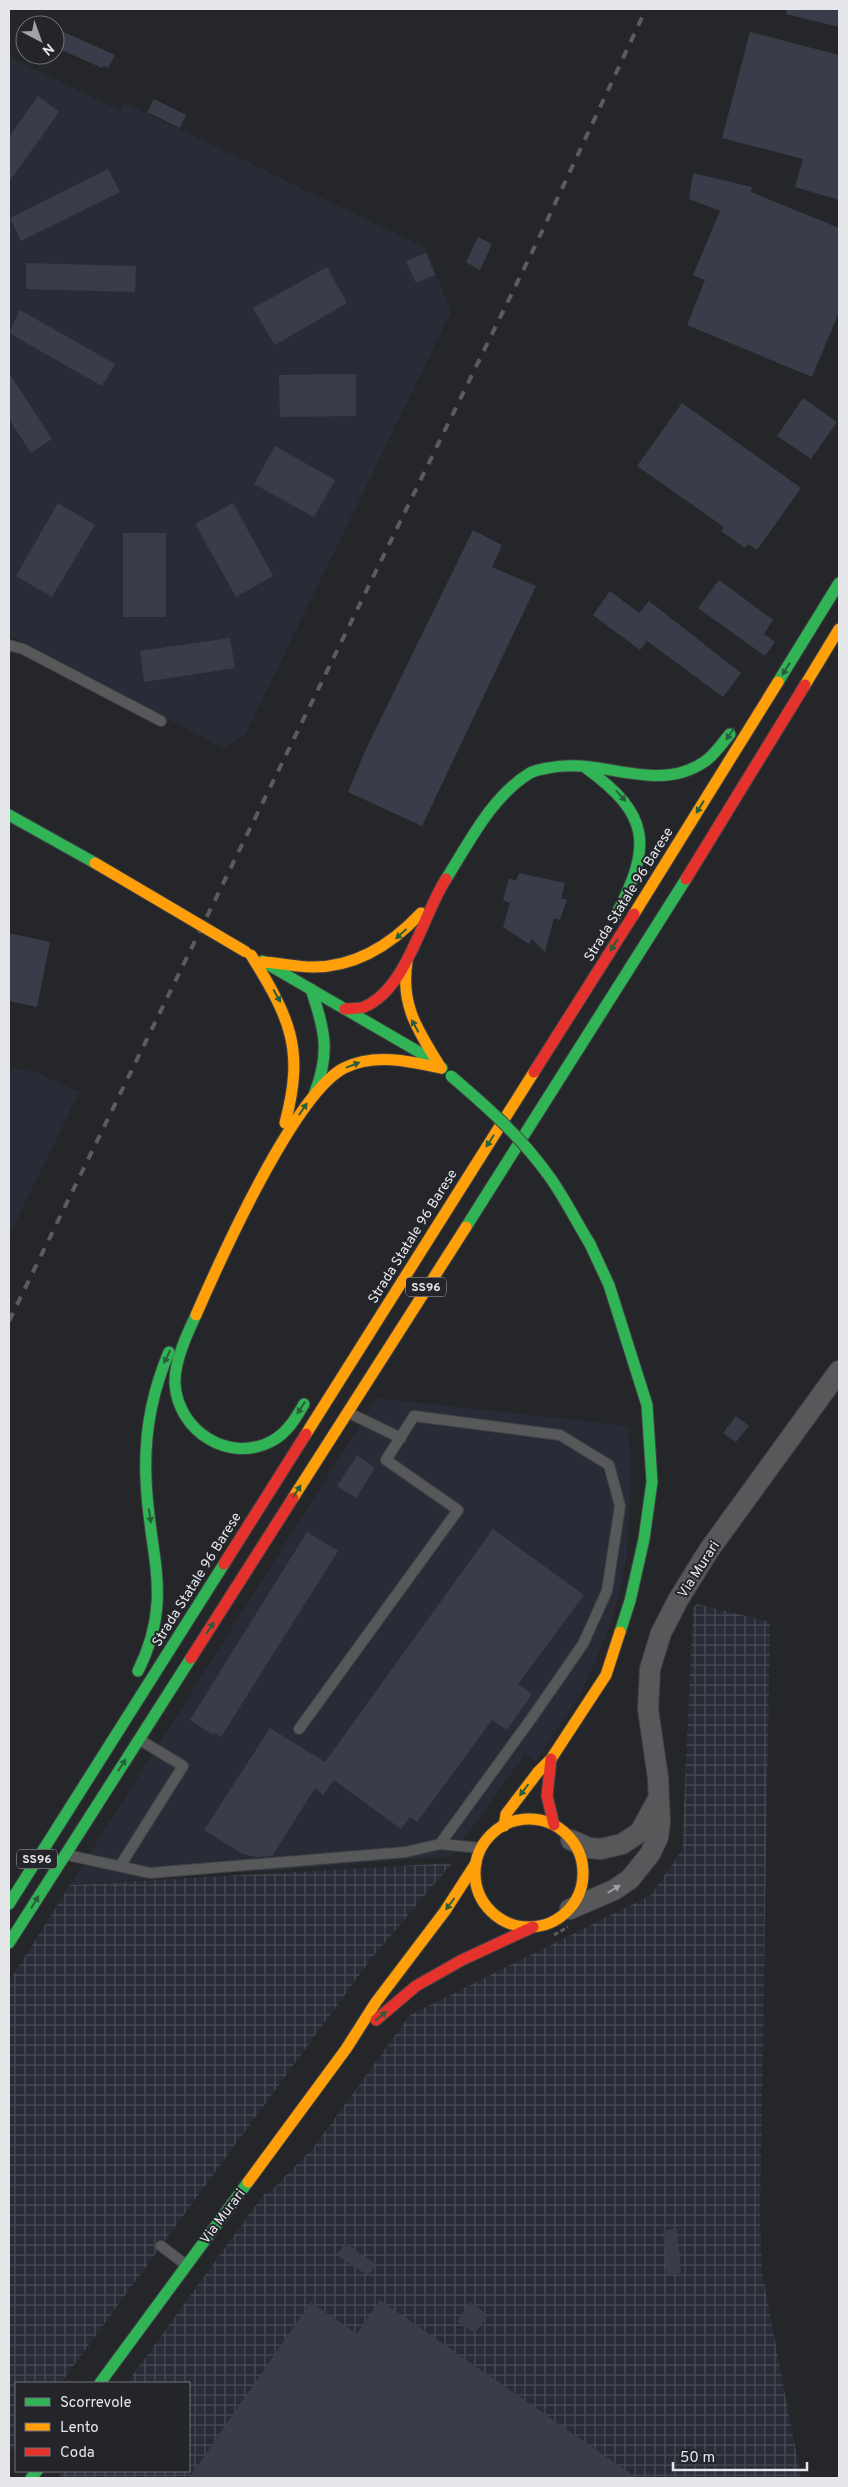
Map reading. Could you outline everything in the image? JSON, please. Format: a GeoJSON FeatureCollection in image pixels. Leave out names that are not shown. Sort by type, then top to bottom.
{"type":"FeatureCollection","features":[{"type":"Feature","properties":{"kind":"main road"},"geometry":{"type":"LineString","coordinates":[[767,678],[839,581]]}},
{"type":"Feature","properties":{"kind":"main road","name":"Strada Statale 96 Barese"},"geometry":{"type":"LineString","coordinates":[[9,1904],[517,1099],[839,581]]}},
{"type":"Feature","properties":{"kind":"main road","name":"SS96"},"geometry":{"type":"LineString","coordinates":[[9,1943],[625,978],[839,629]]}},
{"type":"Feature","properties":{"kind":"main road"},"geometry":{"type":"LineString","coordinates":[[345,1009],[359,1009],[368,1006],[387,990],[407,960],[434,899],[495,804],[512,783],[532,771],[552,765],[616,770],[646,778],[677,776],[696,768],[716,754],[735,727]]}},
{"type":"Feature","properties":{"kind":"main road"},"geometry":{"type":"LineString","coordinates":[[582,766],[604,780],[622,796],[639,828],[641,853],[629,888],[612,921]]}},
{"type":"Feature","properties":{"kind":"main road"},"geometry":{"type":"LineString","coordinates":[[9,814],[311,989],[441,1068],[487,1108],[539,1164],[557,1187],[590,1244],[614,1301],[647,1405],[652,1482],[644,1539],[630,1601],[606,1675],[551,1759],[538,1772],[506,1814],[504,1826]]}},
{"type":"Feature","properties":{"kind":"main road"},"geometry":{"type":"LineString","coordinates":[[263,962],[314,967],[333,966],[364,957],[392,941],[434,899]]}},
{"type":"Feature","properties":{"kind":"main road"},"geometry":{"type":"LineString","coordinates":[[248,954],[282,1006],[291,1028],[296,1053],[294,1090],[274,1155]]}},
{"type":"Feature","properties":{"kind":"main road"},"geometry":{"type":"LineString","coordinates":[[407,960],[403,986],[409,1012],[413,1023],[441,1068]]}},
{"type":"Feature","properties":{"kind":"main road"},"geometry":{"type":"LineString","coordinates":[[310,1394],[289,1428],[271,1442],[261,1446],[238,1450],[226,1448],[196,1430],[181,1407],[175,1381],[176,1367],[202,1300],[274,1155],[314,1093],[324,1072],[326,1052],[322,1022],[311,989]]}},
{"type":"Feature","properties":{"kind":"main road"},"geometry":{"type":"LineString","coordinates":[[517,1099],[557,1013]]}},
{"type":"Feature","properties":{"kind":"main road"},"geometry":{"type":"LineString","coordinates":[[314,1093],[332,1075],[344,1068],[373,1059],[388,1058],[441,1068]]}},
{"type":"Feature","properties":{"kind":"main road"},"geometry":{"type":"LineString","coordinates":[[372,1307],[415,1258]]}},
{"type":"Feature","properties":{"kind":"main road"},"geometry":{"type":"LineString","coordinates":[[133,1679],[151,1647],[160,1603],[146,1473],[146,1445],[154,1391],[172,1346],[202,1300]]}},
{"type":"Feature","properties":{"kind":"main road"},"geometry":{"type":"LineString","coordinates":[[551,1759],[547,1796],[554,1825]]}},
{"type":"Feature","properties":{"kind":"main road"},"geometry":{"type":"LineString","coordinates":[[66,1814],[74,1780]]}},
{"type":"Feature","properties":{"kind":"main road"},"geometry":{"type":"LineString","coordinates":[[520,1820],[537,1820],[554,1825],[571,1840],[580,1856],[583,1874],[579,1893],[570,1909],[559,1918],[533,1927],[517,1926],[501,1920],[489,1910],[480,1896],[475,1880],[476,1864],[481,1848],[491,1835],[504,1826],[520,1820]]}},
{"type":"Feature","properties":{"kind":"main road","name":"Via Murari"},"geometry":{"type":"LineString","coordinates":[[346,2050],[363,2018],[462,1888],[476,1864]]}},
{"type":"Feature","properties":{"kind":"main road","name":"Via Murari"},"geometry":{"type":"LineString","coordinates":[[101,2382],[186,2264],[346,2050],[376,2020],[416,1986],[462,1960],[533,1927]]}},
{"type":"Feature","properties":{"kind":"street","name":"Via Murari"},"geometry":{"type":"LineString","coordinates":[[570,1909],[614,1890],[640,1868],[658,1837],[660,1822],[658,1778],[648,1709],[650,1669],[661,1633],[678,1600],[710,1550],[837,1376]]}},
{"type":"Feature","properties":{"kind":"street","name":"Via Murari"},"geometry":{"type":"LineString","coordinates":[[571,1840],[589,1848],[601,1850],[622,1844],[640,1832],[658,1799]]}},
{"type":"Feature","properties":{"kind":"lane"},"geometry":{"type":"LineString","coordinates":[[9,644],[23,649],[161,721]]}},
{"type":"Feature","properties":{"kind":"lane"},"geometry":{"type":"LineString","coordinates":[[347,1412],[401,1438]]}},
{"type":"Feature","properties":{"kind":"lane"},"geometry":{"type":"LineString","coordinates":[[299,1729],[458,1510],[386,1460],[414,1416],[560,1435],[609,1465],[620,1506],[608,1591],[583,1644],[440,1844]]}},
{"type":"Feature","properties":{"kind":"lane"},"geometry":{"type":"LineString","coordinates":[[120,1866],[183,1766],[139,1739]]}},
{"type":"Feature","properties":{"kind":"lane"},"geometry":{"type":"LineString","coordinates":[[65,1854],[150,1873],[406,1852],[440,1844],[481,1848]]}},
{"type":"Feature","properties":{"kind":"lane"},"geometry":{"type":"LineString","coordinates":[[161,2246],[186,2264]]}},
{"type":"Feature","properties":{"kind":"shaded area"},"geometry":{"type":"Polygon","coordinates":[[[9,57],[15,60],[15,65],[26,65],[121,111],[125,103],[426,248],[451,312],[245,735],[223,748],[9,635],[9,57]]]}},
{"type":"Feature","properties":{"kind":"shaded area"},"geometry":{"type":"Polygon","coordinates":[[[9,1067],[38,1073],[79,1092],[9,1236],[9,1067]]]}},
{"type":"Feature","properties":{"kind":"shaded area"},"geometry":{"type":"Polygon","coordinates":[[[377,1398],[628,1426],[631,1474],[627,1556],[620,1591],[609,1628],[581,1693],[535,1762],[525,1754],[452,1856],[257,1872],[256,1869],[70,1885],[377,1398]]]}},
{"type":"Feature","properties":{"kind":"shaded area"},"geometry":{"type":"Polygon","coordinates":[[[697,1604],[770,1622],[760,2216],[762,2273],[801,2478],[58,2478],[63,2472],[190,2472],[190,2382],[128,2382],[264,2194],[270,2192],[314,2147],[410,2015],[651,1895],[682,1850],[693,1608],[697,1604]]]}},
{"type":"Feature","properties":{"kind":"shaded area"},"geometry":{"type":"Polygon","coordinates":[[[452,1863],[371,1959],[62,2382],[15,2382],[15,2446],[9,2455],[9,1982],[70,1885],[452,1863]]]}},
{"type":"Feature","properties":{"kind":"building"},"geometry":{"type":"Polygon","coordinates":[[[787,9],[839,9],[839,27],[786,14],[787,9]]]}},
{"type":"Feature","properties":{"kind":"building"},"geometry":{"type":"Polygon","coordinates":[[[65,32],[115,55],[108,68],[103,66],[102,68],[65,51],[65,32]]]}},
{"type":"Feature","properties":{"kind":"building"},"geometry":{"type":"Polygon","coordinates":[[[750,32],[839,55],[839,200],[795,187],[803,159],[722,138],[750,32]]]}},
{"type":"Feature","properties":{"kind":"building"},"geometry":{"type":"Polygon","coordinates":[[[38,96],[59,112],[9,182],[9,137],[38,96]]]}},
{"type":"Feature","properties":{"kind":"building"},"geometry":{"type":"Polygon","coordinates":[[[154,99],[186,115],[180,128],[147,112],[154,99]]]}},
{"type":"Feature","properties":{"kind":"building"},"geometry":{"type":"Polygon","coordinates":[[[108,169],[120,192],[21,241],[10,218],[108,169]]]}},
{"type":"Feature","properties":{"kind":"building"},"geometry":{"type":"Polygon","coordinates":[[[693,173],[752,187],[751,192],[839,228],[839,312],[812,377],[687,325],[705,280],[693,275],[720,211],[689,199],[693,173]]]}},
{"type":"Feature","properties":{"kind":"building"},"geometry":{"type":"Polygon","coordinates":[[[478,237],[492,244],[480,270],[466,262],[478,237]]]}},
{"type":"Feature","properties":{"kind":"building"},"geometry":{"type":"Polygon","coordinates":[[[426,253],[435,275],[416,283],[406,261],[426,253]]]}},
{"type":"Feature","properties":{"kind":"building"},"geometry":{"type":"Polygon","coordinates":[[[26,263],[136,266],[135,292],[26,289],[26,263]]]}},
{"type":"Feature","properties":{"kind":"building"},"geometry":{"type":"Polygon","coordinates":[[[327,267],[347,303],[275,345],[253,308],[327,267]]]}},
{"type":"Feature","properties":{"kind":"building"},"geometry":{"type":"Polygon","coordinates":[[[20,310],[115,364],[102,386],[9,333],[20,310]]]}},
{"type":"Feature","properties":{"kind":"building"},"geometry":{"type":"Polygon","coordinates":[[[9,373],[52,439],[31,453],[9,419],[9,373]]]}},
{"type":"Feature","properties":{"kind":"building"},"geometry":{"type":"Polygon","coordinates":[[[356,374],[356,416],[280,417],[279,375],[356,374]]]}},
{"type":"Feature","properties":{"kind":"building"},"geometry":{"type":"Polygon","coordinates":[[[803,398],[837,422],[811,459],[777,436],[803,398]]]}},
{"type":"Feature","properties":{"kind":"building"},"geometry":{"type":"Polygon","coordinates":[[[682,403],[801,488],[757,550],[748,544],[745,548],[721,531],[724,527],[637,466],[682,403]]]}},
{"type":"Feature","properties":{"kind":"building"},"geometry":{"type":"Polygon","coordinates":[[[275,446],[335,480],[314,517],[254,484],[275,446]]]}},
{"type":"Feature","properties":{"kind":"building"},"geometry":{"type":"Polygon","coordinates":[[[58,503],[95,525],[52,597],[16,576],[58,503]]]}},
{"type":"Feature","properties":{"kind":"building"},"geometry":{"type":"Polygon","coordinates":[[[233,503],[273,576],[236,597],[195,524],[233,503]]]}},
{"type":"Feature","properties":{"kind":"building"},"geometry":{"type":"Polygon","coordinates":[[[473,530],[502,545],[492,567],[536,586],[422,826],[348,792],[366,749],[473,530]]]}},
{"type":"Feature","properties":{"kind":"building"},"geometry":{"type":"Polygon","coordinates":[[[123,533],[166,533],[166,617],[123,617],[123,533]]]}},
{"type":"Feature","properties":{"kind":"building"},"geometry":{"type":"Polygon","coordinates":[[[719,580],[773,620],[764,634],[775,642],[765,656],[698,608],[719,580]]]}},
{"type":"Feature","properties":{"kind":"building"},"geometry":{"type":"Polygon","coordinates":[[[610,591],[639,613],[649,601],[741,673],[723,697],[647,641],[640,650],[593,615],[610,591]]]}},
{"type":"Feature","properties":{"kind":"building"},"geometry":{"type":"Polygon","coordinates":[[[230,638],[235,668],[144,682],[140,651],[230,638]]]}},
{"type":"Feature","properties":{"kind":"building"},"geometry":{"type":"Polygon","coordinates":[[[519,873],[565,883],[561,898],[567,900],[560,920],[554,918],[545,952],[532,939],[529,944],[503,927],[510,903],[503,900],[509,878],[516,881],[519,873]]]}},
{"type":"Feature","properties":{"kind":"building"},"geometry":{"type":"Polygon","coordinates":[[[9,933],[50,942],[37,1007],[9,1001],[9,933]]]}},
{"type":"Feature","properties":{"kind":"building"},"geometry":{"type":"Polygon","coordinates":[[[736,1416],[749,1426],[736,1442],[723,1433],[736,1416]]]}},
{"type":"Feature","properties":{"kind":"building"},"geometry":{"type":"Polygon","coordinates":[[[357,1455],[375,1468],[356,1498],[337,1486],[357,1455]]]}},
{"type":"Feature","properties":{"kind":"building"},"geometry":{"type":"Polygon","coordinates":[[[493,1529],[584,1595],[518,1684],[532,1694],[507,1730],[492,1720],[417,1822],[410,1817],[401,1829],[334,1780],[323,1795],[315,1788],[272,1856],[256,1857],[243,1854],[204,1830],[270,1728],[325,1762],[493,1529]]]}},
{"type":"Feature","properties":{"kind":"building"},"geometry":{"type":"Polygon","coordinates":[[[307,1532],[338,1551],[221,1737],[214,1733],[213,1735],[190,1720],[307,1532]]]}},
{"type":"Feature","properties":{"kind":"building"},"geometry":{"type":"Polygon","coordinates":[[[677,2229],[681,2273],[667,2274],[663,2230],[677,2229]]]}},
{"type":"Feature","properties":{"kind":"building"},"geometry":{"type":"Polygon","coordinates":[[[345,2243],[376,2264],[368,2276],[337,2255],[345,2243]]]}},
{"type":"Feature","properties":{"kind":"building"},"geometry":{"type":"Polygon","coordinates":[[[380,2300],[637,2478],[189,2478],[311,2302],[357,2334],[380,2300]]]}},
{"type":"Feature","properties":{"kind":"building"},"geometry":{"type":"Polygon","coordinates":[[[470,2302],[488,2315],[475,2333],[457,2321],[470,2302]]]}},
{"type":"Feature","properties":{"kind":"railway"},"geometry":{"type":"LineString","coordinates":[[9,1321],[537,242],[646,9]]}},
{"type":"Feature","properties":{"kind":"traffic: fast"},"geometry":{"type":"LineString","coordinates":[[778,682],[839,583]]}},
{"type":"Feature","properties":{"kind":"traffic: fast"},"geometry":{"type":"LineString","coordinates":[[446,879],[493,807],[516,783],[532,772],[568,766],[647,775],[667,775],[686,771],[704,762],[715,753],[730,734]]}},
{"type":"Feature","properties":{"kind":"traffic: fast"},"geometry":{"type":"LineString","coordinates":[[586,768],[623,801],[634,817],[639,833],[636,870],[616,915]]}},
{"type":"Feature","properties":{"kind":"traffic: fast"},"geometry":{"type":"LineString","coordinates":[[9,815],[95,863]]}},
{"type":"Feature","properties":{"kind":"traffic: fast"},"geometry":{"type":"LineString","coordinates":[[466,1227],[686,879]]}},
{"type":"Feature","properties":{"kind":"traffic: fast"},"geometry":{"type":"LineString","coordinates":[[262,961],[419,1052],[442,1068]]}},
{"type":"Feature","properties":{"kind":"traffic: fast"},"geometry":{"type":"LineString","coordinates":[[311,989],[324,1040],[323,1064],[315,1092]]}},
{"type":"Feature","properties":{"kind":"traffic: fast"},"geometry":{"type":"LineString","coordinates":[[451,1076],[501,1121],[536,1158],[558,1189],[590,1244]]}},
{"type":"Feature","properties":{"kind":"traffic: fast"},"geometry":{"type":"LineString","coordinates":[[590,1244],[609,1285],[647,1405],[652,1482],[644,1539],[630,1601],[620,1632]]}},
{"type":"Feature","properties":{"kind":"traffic: fast"},"geometry":{"type":"LineString","coordinates":[[196,1315],[179,1358],[175,1384],[178,1401],[185,1416],[208,1439],[223,1445],[239,1448],[256,1447],[272,1441],[282,1434],[304,1404]]}},
{"type":"Feature","properties":{"kind":"traffic: fast"},"geometry":{"type":"LineString","coordinates":[[138,1671],[149,1645],[155,1620],[157,1597],[157,1575],[146,1478],[146,1445],[150,1414],[158,1382],[169,1352]]}},
{"type":"Feature","properties":{"kind":"traffic: fast"},"geometry":{"type":"LineString","coordinates":[[9,1904],[224,1564]]}},
{"type":"Feature","properties":{"kind":"traffic: fast"},"geometry":{"type":"LineString","coordinates":[[9,1943],[191,1658]]}},
{"type":"Feature","properties":{"kind":"traffic: fast"},"geometry":{"type":"LineString","coordinates":[[101,2382],[248,2182]]}},
{"type":"Feature","properties":{"kind":"traffic: fast"},"geometry":{"type":"LineString","coordinates":[[31,2478],[36,2472]]}},
{"type":"Feature","properties":{"kind":"traffic: slow"},"geometry":{"type":"LineString","coordinates":[[805,685],[839,629]]}},
{"type":"Feature","properties":{"kind":"traffic: slow"},"geometry":{"type":"LineString","coordinates":[[634,914],[778,682]]}},
{"type":"Feature","properties":{"kind":"traffic: slow"},"geometry":{"type":"LineString","coordinates":[[95,863],[246,952]]}},
{"type":"Feature","properties":{"kind":"traffic: slow"},"geometry":{"type":"LineString","coordinates":[[263,962],[313,967],[344,963],[373,952],[386,944],[421,913]]}},
{"type":"Feature","properties":{"kind":"traffic: slow"},"geometry":{"type":"LineString","coordinates":[[251,955],[276,997],[290,1035],[294,1074],[285,1123]]}},
{"type":"Feature","properties":{"kind":"traffic: slow"},"geometry":{"type":"LineString","coordinates":[[407,962],[406,992],[413,1018],[441,1068]]}},
{"type":"Feature","properties":{"kind":"traffic: slow"},"geometry":{"type":"LineString","coordinates":[[196,1315],[222,1257],[260,1181],[303,1110],[324,1084],[344,1068],[355,1063],[367,1061],[404,1061],[441,1068]]}},
{"type":"Feature","properties":{"kind":"traffic: slow"},"geometry":{"type":"LineString","coordinates":[[306,1434],[534,1072]]}},
{"type":"Feature","properties":{"kind":"traffic: slow"},"geometry":{"type":"LineString","coordinates":[[293,1498],[466,1227]]}},
{"type":"Feature","properties":{"kind":"traffic: slow"},"geometry":{"type":"LineString","coordinates":[[504,1826],[506,1814],[538,1772],[551,1759],[606,1675],[620,1632]]}},
{"type":"Feature","properties":{"kind":"traffic: slow"},"geometry":{"type":"LineString","coordinates":[[529,1819],[550,1823],[567,1835],[579,1852],[583,1873],[579,1894],[567,1911],[550,1923],[529,1927],[508,1923],[491,1911],[479,1894],[475,1873],[479,1852],[491,1835],[508,1823],[529,1819]]}},
{"type":"Feature","properties":{"kind":"traffic: slow"},"geometry":{"type":"LineString","coordinates":[[248,2182],[346,2049],[376,2002],[445,1911],[476,1863]]}},
{"type":"Feature","properties":{"kind":"traffic: jam"},"geometry":{"type":"LineString","coordinates":[[686,879],[805,685]]}},
{"type":"Feature","properties":{"kind":"traffic: jam"},"geometry":{"type":"LineString","coordinates":[[345,1009],[364,1007],[379,998],[392,985],[403,968],[437,894],[446,879]]}},
{"type":"Feature","properties":{"kind":"traffic: jam"},"geometry":{"type":"LineString","coordinates":[[534,1072],[634,914]]}},
{"type":"Feature","properties":{"kind":"traffic: jam"},"geometry":{"type":"LineString","coordinates":[[224,1564],[306,1434]]}},
{"type":"Feature","properties":{"kind":"traffic: jam"},"geometry":{"type":"LineString","coordinates":[[191,1658],[293,1498]]}},
{"type":"Feature","properties":{"kind":"traffic: jam"},"geometry":{"type":"LineString","coordinates":[[551,1759],[547,1796],[554,1825]]}},
{"type":"Feature","properties":{"kind":"traffic: jam"},"geometry":{"type":"LineString","coordinates":[[376,2020],[416,1986],[462,1960],[533,1927]]}}]}
